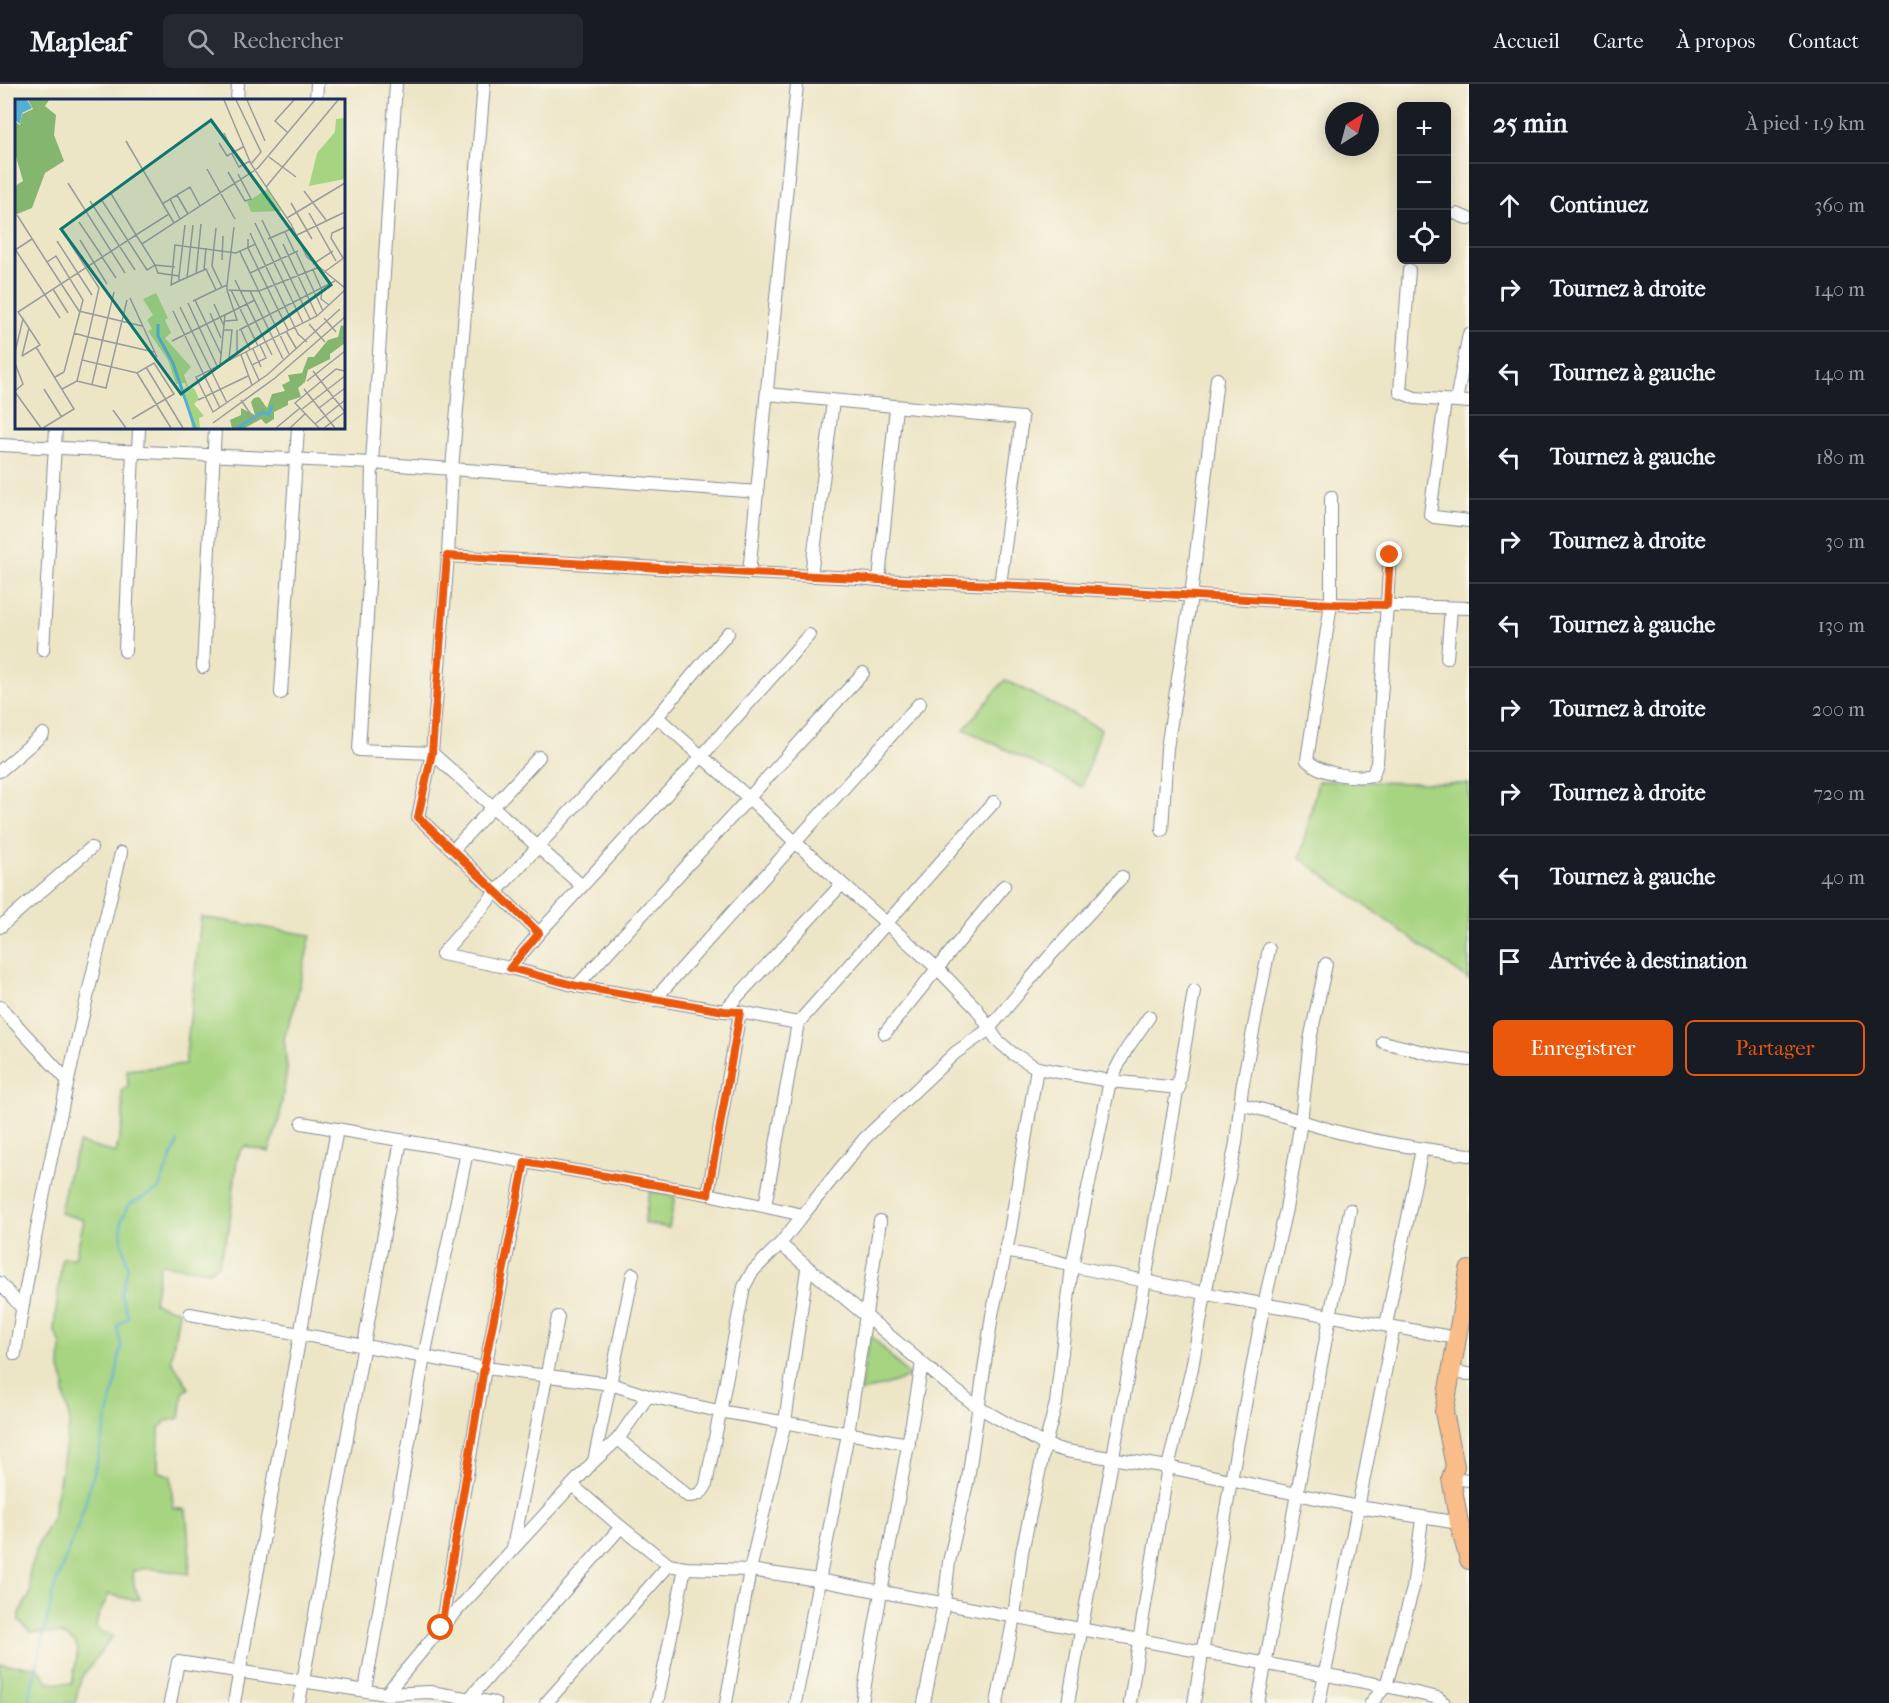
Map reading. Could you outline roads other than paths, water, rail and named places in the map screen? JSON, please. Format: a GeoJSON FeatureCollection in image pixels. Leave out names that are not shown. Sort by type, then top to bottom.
{"type":"FeatureCollection","features":[{"type":"Feature","properties":{"kind":"highway"},"geometry":{"type":"LineString","coordinates":[[1469,1270],[1457,1338],[1460,1373],[1444,1412],[1455,1466],[1460,1479],[1459,1523],[1469,1560]]}},
{"type":"Feature","properties":{"kind":"street"},"geometry":{"type":"LineString","coordinates":[[237,99],[238,84]]}},
{"type":"Feature","properties":{"kind":"street"},"geometry":{"type":"LineString","coordinates":[[316,99],[317,84]]}},
{"type":"Feature","properties":{"kind":"street"},"geometry":{"type":"LineString","coordinates":[[396,84],[372,463],[370,566],[359,750],[432,753],[539,845],[582,886]]}},
{"type":"Feature","properties":{"kind":"street"},"geometry":{"type":"LineString","coordinates":[[484,84],[452,469],[432,753],[418,817],[539,933]]}},
{"type":"Feature","properties":{"kind":"street"},"geometry":{"type":"LineString","coordinates":[[749,573],[797,84]]}},
{"type":"Feature","properties":{"kind":"street"},"geometry":{"type":"LineString","coordinates":[[1409,270],[1400,392],[1415,398],[1457,401]]}},
{"type":"Feature","properties":{"kind":"street"},"geometry":{"type":"LineString","coordinates":[[1469,334],[1457,401],[1430,514],[1434,517],[1469,521]]}},
{"type":"Feature","properties":{"kind":"street"},"geometry":{"type":"LineString","coordinates":[[1162,830],[1167,748],[1191,596],[1217,379]]}},
{"type":"Feature","properties":{"kind":"street"},"geometry":{"type":"LineString","coordinates":[[767,394],[1022,418],[1000,585]]}},
{"type":"Feature","properties":{"kind":"street"},"geometry":{"type":"LineString","coordinates":[[811,576],[833,401]]}},
{"type":"Feature","properties":{"kind":"street"},"geometry":{"type":"LineString","coordinates":[[879,580],[896,407]]}},
{"type":"Feature","properties":{"kind":"street"},"geometry":{"type":"LineString","coordinates":[[43,650],[56,429]]}},
{"type":"Feature","properties":{"kind":"street"},"geometry":{"type":"LineString","coordinates":[[124,651],[139,429]]}},
{"type":"Feature","properties":{"kind":"street"},"geometry":{"type":"LineString","coordinates":[[203,667],[215,429]]}},
{"type":"Feature","properties":{"kind":"street"},"geometry":{"type":"LineString","coordinates":[[281,693],[298,429]]}},
{"type":"Feature","properties":{"kind":"street"},"geometry":{"type":"LineString","coordinates":[[0,445],[372,463],[758,492]]}},
{"type":"Feature","properties":{"kind":"street"},"geometry":{"type":"LineString","coordinates":[[1331,496],[1331,604],[1307,760],[1313,766],[1353,777],[1373,775],[1377,762],[1390,555]]}},
{"type":"Feature","properties":{"kind":"street"},"geometry":{"type":"LineString","coordinates":[[447,556],[1331,604],[1469,608]]}},
{"type":"Feature","properties":{"kind":"street"},"geometry":{"type":"LineString","coordinates":[[1447,658],[1450,608]]}},
{"type":"Feature","properties":{"kind":"street"},"geometry":{"type":"LineString","coordinates":[[729,633],[657,717],[442,954],[510,968],[577,986],[798,1023]]}},
{"type":"Feature","properties":{"kind":"street"},"geometry":{"type":"LineString","coordinates":[[510,968],[539,933],[701,757],[809,635]]}},
{"type":"Feature","properties":{"kind":"street"},"geometry":{"type":"LineString","coordinates":[[577,986],[863,673]]}},
{"type":"Feature","properties":{"kind":"street"},"geometry":{"type":"LineString","coordinates":[[654,999],[920,703]]}},
{"type":"Feature","properties":{"kind":"street"},"geometry":{"type":"LineString","coordinates":[[657,717],[938,969],[976,1008],[988,1030],[1012,1053],[1037,1068],[1110,1081],[1179,1088]]}},
{"type":"Feature","properties":{"kind":"street"},"geometry":{"type":"LineString","coordinates":[[0,771],[43,734]]}},
{"type":"Feature","properties":{"kind":"street"},"geometry":{"type":"LineString","coordinates":[[453,850],[539,757]]}},
{"type":"Feature","properties":{"kind":"street"},"geometry":{"type":"LineString","coordinates":[[765,1206],[798,1023],[994,802]]}},
{"type":"Feature","properties":{"kind":"street"},"geometry":{"type":"LineString","coordinates":[[0,927],[91,848]]}},
{"type":"Feature","properties":{"kind":"street"},"geometry":{"type":"LineString","coordinates":[[15,1354],[67,1080],[121,853]]}},
{"type":"Feature","properties":{"kind":"street"},"geometry":{"type":"LineString","coordinates":[[618,1439],[688,1496],[697,1496],[703,1491],[744,1287],[752,1272],[780,1244],[865,1138],[955,1053],[988,1030],[1048,958],[1122,877]]}},
{"type":"Feature","properties":{"kind":"street"},"geometry":{"type":"LineString","coordinates":[[724,1011],[842,884]]}},
{"type":"Feature","properties":{"kind":"street"},"geometry":{"type":"LineString","coordinates":[[885,1033],[1004,886]]}},
{"type":"Feature","properties":{"kind":"street"},"geometry":{"type":"LineString","coordinates":[[1130,1703],[1168,1467],[1192,1368],[1204,1294],[1236,1143],[1242,1088],[1269,949]]}},
{"type":"Feature","properties":{"kind":"street"},"geometry":{"type":"LineString","coordinates":[[1194,1703],[1231,1480],[1264,1304],[1286,1209],[1301,1122],[1310,1040],[1326,964]]}},
{"type":"Feature","properties":{"kind":"street"},"geometry":{"type":"LineString","coordinates":[[1068,1703],[1179,1088],[1194,991]]}},
{"type":"Feature","properties":{"kind":"street"},"geometry":{"type":"LineString","coordinates":[[0,1007],[67,1080]]}},
{"type":"Feature","properties":{"kind":"street"},"geometry":{"type":"LineString","coordinates":[[708,1194],[740,1012]]}},
{"type":"Feature","properties":{"kind":"street"},"geometry":{"type":"LineString","coordinates":[[997,1703],[1014,1617],[1022,1552],[1056,1403],[1072,1266],[1110,1081],[1126,1050],[1149,1017]]}},
{"type":"Feature","properties":{"kind":"street"},"geometry":{"type":"LineString","coordinates":[[1383,1042],[1440,1056],[1469,1060]]}},
{"type":"Feature","properties":{"kind":"street"},"geometry":{"type":"LineString","coordinates":[[924,1703],[944,1603],[949,1562],[968,1479],[992,1315],[1037,1068]]}},
{"type":"Feature","properties":{"kind":"street"},"geometry":{"type":"LineString","coordinates":[[1240,1104],[1275,1111],[1301,1122],[1349,1135],[1422,1149],[1469,1155]]}},
{"type":"Feature","properties":{"kind":"street"},"geometry":{"type":"LineString","coordinates":[[302,1123],[708,1194],[803,1215]]}},
{"type":"Feature","properties":{"kind":"street"},"geometry":{"type":"LineString","coordinates":[[234,1703],[337,1129]]}},
{"type":"Feature","properties":{"kind":"street"},"geometry":{"type":"LineString","coordinates":[[298,1703],[401,1140]]}},
{"type":"Feature","properties":{"kind":"street"},"geometry":{"type":"LineString","coordinates":[[1319,1703],[1359,1508],[1422,1149]]}},
{"type":"Feature","properties":{"kind":"street"},"geometry":{"type":"LineString","coordinates":[[364,1690],[424,1357],[467,1152]]}},
{"type":"Feature","properties":{"kind":"street"},"geometry":{"type":"LineString","coordinates":[[441,1628],[484,1368],[525,1162]]}},
{"type":"Feature","properties":{"kind":"street"},"geometry":{"type":"LineString","coordinates":[[1258,1703],[1350,1210]]}},
{"type":"Feature","properties":{"kind":"street"},"geometry":{"type":"LineString","coordinates":[[795,1703],[848,1434],[880,1221]]}},
{"type":"Feature","properties":{"kind":"street"},"geometry":{"type":"LineString","coordinates":[[780,1244],[865,1317],[978,1407],[1045,1445],[1066,1451],[1168,1467],[1359,1508],[1459,1523]]}},
{"type":"Feature","properties":{"kind":"street"},"geometry":{"type":"LineString","coordinates":[[1005,1251],[1204,1294],[1457,1338]]}},
{"type":"Feature","properties":{"kind":"street"},"geometry":{"type":"LineString","coordinates":[[726,1703],[750,1570],[786,1422],[807,1269]]}},
{"type":"Feature","properties":{"kind":"street"},"geometry":{"type":"LineString","coordinates":[[594,1461],[633,1274]]}},
{"type":"Feature","properties":{"kind":"street"},"geometry":{"type":"LineString","coordinates":[[0,1283],[22,1308]]}},
{"type":"Feature","properties":{"kind":"street"},"geometry":{"type":"LineString","coordinates":[[189,1314],[484,1368],[611,1384],[648,1396],[719,1411],[909,1444]]}},
{"type":"Feature","properties":{"kind":"street"},"geometry":{"type":"LineString","coordinates":[[513,1549],[558,1317]]}},
{"type":"Feature","properties":{"kind":"street"},"geometry":{"type":"LineString","coordinates":[[862,1703],[879,1593],[894,1529],[922,1363]]}},
{"type":"Feature","properties":{"kind":"street"},"geometry":{"type":"LineString","coordinates":[[386,1694],[441,1628],[594,1461],[618,1439],[648,1396]]}},
{"type":"Feature","properties":{"kind":"street"},"geometry":{"type":"LineString","coordinates":[[572,1485],[669,1565],[685,1568],[750,1570],[818,1580],[1326,1674],[1438,1698],[1444,1703]]}},
{"type":"Feature","properties":{"kind":"street"},"geometry":{"type":"LineString","coordinates":[[1371,1703],[1386,1686],[1413,1588],[1422,1518]]}},
{"type":"Feature","properties":{"kind":"street"},"geometry":{"type":"LineString","coordinates":[[469,1699],[621,1527]]}},
{"type":"Feature","properties":{"kind":"street"},"geometry":{"type":"LineString","coordinates":[[546,1703],[669,1565]]}},
{"type":"Feature","properties":{"kind":"street"},"geometry":{"type":"LineString","coordinates":[[657,1703],[685,1568]]}},
{"type":"Feature","properties":{"kind":"street"},"geometry":{"type":"LineString","coordinates":[[170,1703],[178,1662],[386,1694],[430,1692],[495,1703]]}},
{"type":"Feature","properties":{"kind":"waterway"},"geometry":{"type":"LineString","coordinates":[[28,1703],[55,1586],[80,1520],[96,1466],[115,1385],[121,1345],[117,1327],[128,1317],[121,1294],[128,1268],[122,1242],[121,1222],[128,1205],[158,1190],[178,1141]]}}]}
